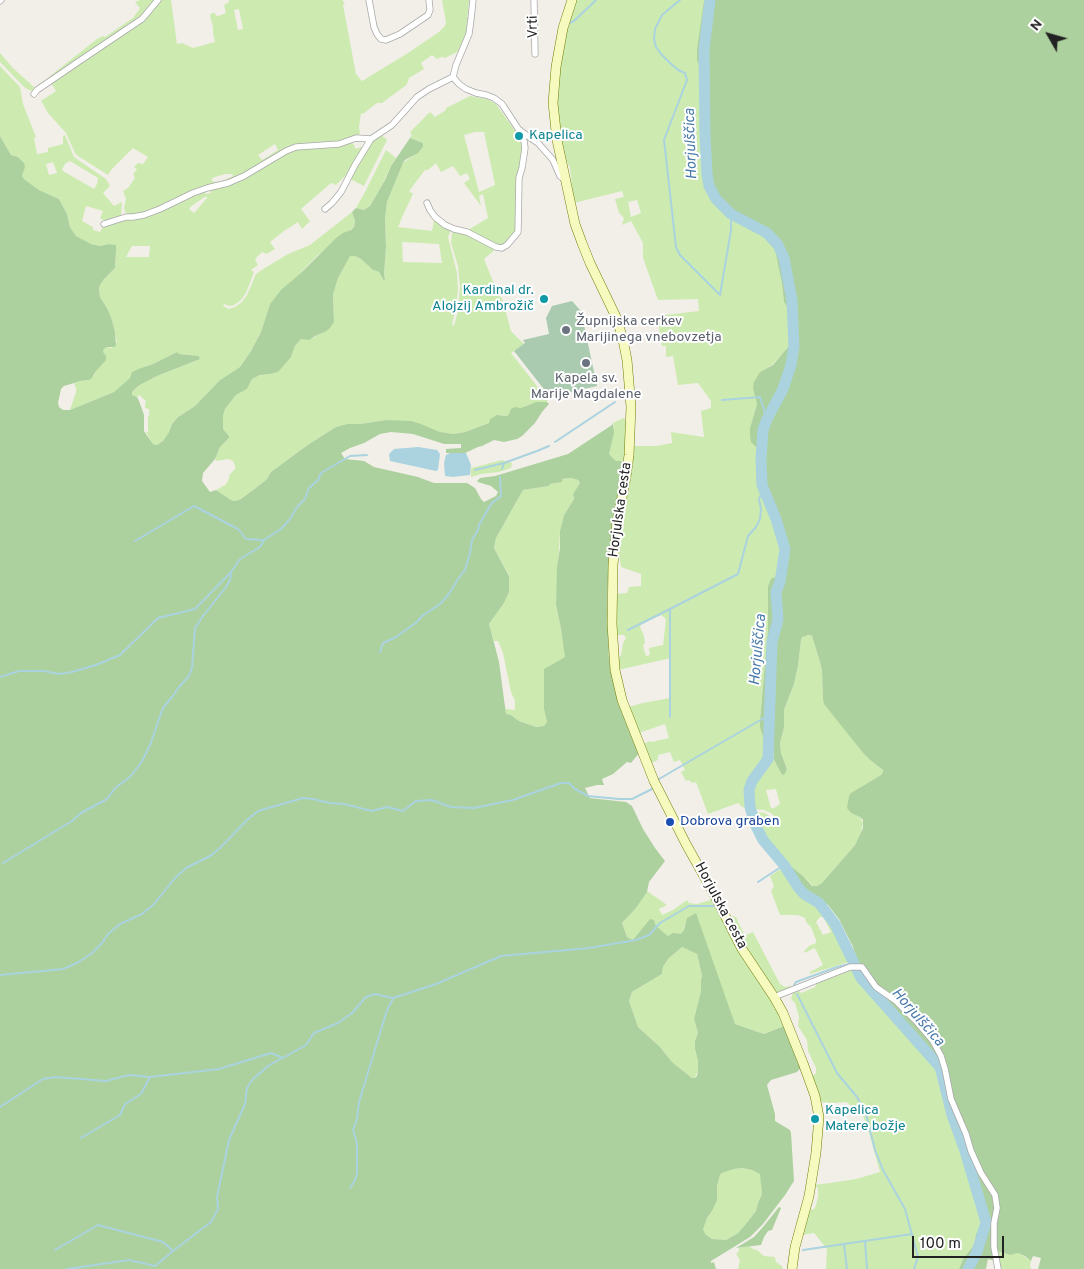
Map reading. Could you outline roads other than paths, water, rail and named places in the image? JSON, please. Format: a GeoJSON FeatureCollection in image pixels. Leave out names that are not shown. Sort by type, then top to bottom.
{"type":"FeatureCollection","features":[{"type":"Feature","properties":{"kind":"street"},"geometry":{"type":"LineString","coordinates":[[34,94],[37,90],[142,19],[158,0]]}},
{"type":"Feature","properties":{"kind":"street"},"geometry":{"type":"LineString","coordinates":[[369,0],[374,27],[381,39],[386,40],[400,34],[428,15],[430,10],[429,0]]}},
{"type":"Feature","properties":{"kind":"street"},"geometry":{"type":"LineString","coordinates":[[325,209],[341,192],[355,165],[372,139],[392,125],[417,97],[428,89],[453,77],[459,56],[469,34],[472,0]]}},
{"type":"Feature","properties":{"kind":"street","name":"Vrti"},"geometry":{"type":"LineString","coordinates":[[534,0],[535,54]]}},
{"type":"Feature","properties":{"kind":"street","name":"Horjulska cesta"},"geometry":{"type":"LineString","coordinates":[[572,0],[563,28],[554,82],[553,104],[556,140],[575,224],[590,263],[617,320],[623,340],[627,360],[631,407],[626,477],[617,522],[613,565],[613,651],[618,684],[622,700],[665,805],[724,912],[742,949],[783,1013],[815,1096],[819,1117],[816,1154],[809,1196],[792,1269]]}},
{"type":"Feature","properties":{"kind":"street"},"geometry":{"type":"LineString","coordinates":[[427,203],[435,217],[445,225],[467,232],[496,248],[508,245],[518,232],[520,178],[525,148],[519,130],[502,104],[494,98],[466,89],[453,77]]}},
{"type":"Feature","properties":{"kind":"street"},"geometry":{"type":"LineString","coordinates":[[519,130],[547,153],[553,160],[560,176],[566,182]]}},
{"type":"Feature","properties":{"kind":"street"},"geometry":{"type":"LineString","coordinates":[[104,224],[126,217],[139,216],[160,209],[193,193],[228,183],[244,176],[286,150],[303,146],[339,144],[356,138],[372,139]]}},
{"type":"Feature","properties":{"kind":"street"},"geometry":{"type":"LineString","coordinates":[[774,997],[850,967],[862,967],[876,987],[896,1001],[933,1041],[942,1056],[951,1099],[966,1134],[970,1151],[981,1173],[996,1195],[994,1247],[998,1269]]}},
{"type":"Feature","properties":{"kind":"water"},"geometry":{"type":"Polygon","coordinates":[[[418,447],[437,450],[440,454],[438,470],[390,461],[389,454],[394,449],[418,447]]]}},
{"type":"Feature","properties":{"kind":"water"},"geometry":{"type":"Polygon","coordinates":[[[450,453],[466,453],[471,465],[470,475],[445,476],[444,463],[446,455],[450,453]]]}},
{"type":"Feature","properties":{"kind":"waterway"},"geometry":{"type":"LineString","coordinates":[[570,23],[596,0]]}},
{"type":"Feature","properties":{"kind":"waterway"},"geometry":{"type":"LineString","coordinates":[[680,0],[662,15],[655,29],[654,39],[656,47],[661,54],[678,70],[685,73],[687,80],[664,140],[676,247],[680,255],[720,295],[731,230],[731,214]]}},
{"type":"Feature","properties":{"kind":"waterway","name":"Horjulščica"},"geometry":{"type":"LineString","coordinates":[[710,0],[704,50],[705,135],[709,186],[716,199],[731,214],[767,233],[778,245],[784,258],[792,301],[794,347],[791,365],[783,389],[763,430],[762,485],[776,519],[785,549],[780,582],[776,592],[778,620],[772,642],[768,759],[752,781],[749,790],[750,807],[755,824],[763,840],[784,865],[798,887],[804,894],[819,903],[835,924],[861,978],[940,1067],[952,1115],[986,1222],[977,1252],[968,1269]]}},
{"type":"Feature","properties":{"kind":"waterway"},"geometry":{"type":"LineString","coordinates":[[722,400],[760,397],[767,419]]}},
{"type":"Feature","properties":{"kind":"waterway"},"geometry":{"type":"LineString","coordinates":[[555,442],[615,402]]}},
{"type":"Feature","properties":{"kind":"waterway"},"geometry":{"type":"LineString","coordinates":[[475,470],[504,463],[549,446]]}},
{"type":"Feature","properties":{"kind":"waterway"},"geometry":{"type":"LineString","coordinates":[[0,677],[19,671],[44,671],[59,674],[72,672],[120,655],[158,618],[195,609],[231,572],[240,559],[260,547],[264,540],[281,529],[305,499],[309,488],[318,480],[321,473],[350,456],[367,455]]}},
{"type":"Feature","properties":{"kind":"waterway"},"geometry":{"type":"LineString","coordinates":[[502,469],[504,463]]}},
{"type":"Feature","properties":{"kind":"waterway"},"geometry":{"type":"LineString","coordinates":[[380,652],[383,643],[396,637],[417,622],[422,616],[440,604],[449,594],[465,570],[472,540],[479,525],[491,504],[501,496],[500,477]]}},
{"type":"Feature","properties":{"kind":"waterway"},"geometry":{"type":"LineString","coordinates":[[670,717],[670,609],[738,574],[748,536],[760,519],[759,499],[764,488]]}},
{"type":"Feature","properties":{"kind":"waterway"},"geometry":{"type":"LineString","coordinates":[[135,541],[194,506],[238,529],[246,539],[263,540]]}},
{"type":"Feature","properties":{"kind":"waterway"},"geometry":{"type":"LineString","coordinates":[[3,863],[72,821],[81,813],[107,799],[115,788],[130,777],[141,763],[150,745],[163,708],[189,676],[192,668],[195,628],[226,587],[231,574]]}},
{"type":"Feature","properties":{"kind":"waterway"},"geometry":{"type":"LineString","coordinates":[[628,630],[670,609]]}},
{"type":"Feature","properties":{"kind":"waterway"},"geometry":{"type":"LineString","coordinates":[[659,779],[769,715]]}},
{"type":"Feature","properties":{"kind":"waterway"},"geometry":{"type":"LineString","coordinates":[[0,975],[63,969],[77,963],[92,953],[108,934],[120,924],[142,914],[154,904],[174,879],[186,868],[210,856],[258,811],[303,798],[344,804],[372,811],[387,807],[403,811],[416,801],[432,800],[451,807],[474,808],[513,800],[561,783],[569,783],[575,789],[588,796],[619,799],[632,799],[652,789]]}},
{"type":"Feature","properties":{"kind":"waterway"},"geometry":{"type":"LineString","coordinates":[[758,882],[784,865]]}},
{"type":"Feature","properties":{"kind":"waterway"},"geometry":{"type":"LineString","coordinates":[[0,1107],[43,1079],[56,1077],[106,1081],[129,1075],[150,1077],[219,1069],[271,1053],[283,1058],[306,1045],[314,1033],[338,1023],[352,1013],[366,997],[375,994],[393,998],[436,984],[501,956],[589,948],[636,940],[649,935],[660,923],[689,906],[714,906]]}},
{"type":"Feature","properties":{"kind":"waterway"},"geometry":{"type":"LineString","coordinates":[[794,985],[796,982],[854,963]]}},
{"type":"Feature","properties":{"kind":"waterway"},"geometry":{"type":"LineString","coordinates":[[797,994],[837,1073],[857,1097],[866,1114],[875,1150],[883,1170],[905,1209],[918,1257],[914,1269]]}},
{"type":"Feature","properties":{"kind":"waterway"},"geometry":{"type":"LineString","coordinates":[[350,1188],[357,1173],[357,1143],[353,1130],[357,1119],[359,1102],[387,1010],[393,999]]}},
{"type":"Feature","properties":{"kind":"waterway"},"geometry":{"type":"LineString","coordinates":[[67,1269],[129,1260],[155,1266],[211,1222],[218,1209],[217,1197],[229,1140],[245,1104],[247,1088],[253,1079],[268,1066],[282,1058]]}},
{"type":"Feature","properties":{"kind":"waterway"},"geometry":{"type":"LineString","coordinates":[[81,1138],[120,1115],[125,1104],[141,1094],[150,1077]]}},
{"type":"Feature","properties":{"kind":"waterway"},"geometry":{"type":"LineString","coordinates":[[55,1250],[98,1225],[163,1242],[173,1251]]}},
{"type":"Feature","properties":{"kind":"waterway"},"geometry":{"type":"LineString","coordinates":[[803,1250],[912,1234]]}},
{"type":"Feature","properties":{"kind":"waterway"},"geometry":{"type":"LineString","coordinates":[[865,1241],[867,1269]]}},
{"type":"Feature","properties":{"kind":"waterway"},"geometry":{"type":"LineString","coordinates":[[844,1244],[847,1269]]}},
{"type":"Feature","properties":{"kind":"place","name":"Kapelica"},"geometry":{"type":"Point","coordinates":[519,136]}},
{"type":"Feature","properties":{"kind":"place","name":"Kardinal dr. Alojzij Ambrožič"},"geometry":{"type":"Point","coordinates":[544,299]}},
{"type":"Feature","properties":{"kind":"place","name":"Župnijska cerkev Marijinega vnebovzetja"},"geometry":{"type":"Point","coordinates":[566,330]}},
{"type":"Feature","properties":{"kind":"place","name":"Kapela sv. Marije Magdalene"},"geometry":{"type":"Point","coordinates":[586,363]}},
{"type":"Feature","properties":{"kind":"place","name":"Dobrova graben"},"geometry":{"type":"Point","coordinates":[670,822]}},
{"type":"Feature","properties":{"kind":"place","name":"Kapelica Matere božje"},"geometry":{"type":"Point","coordinates":[815,1119]}}]}
